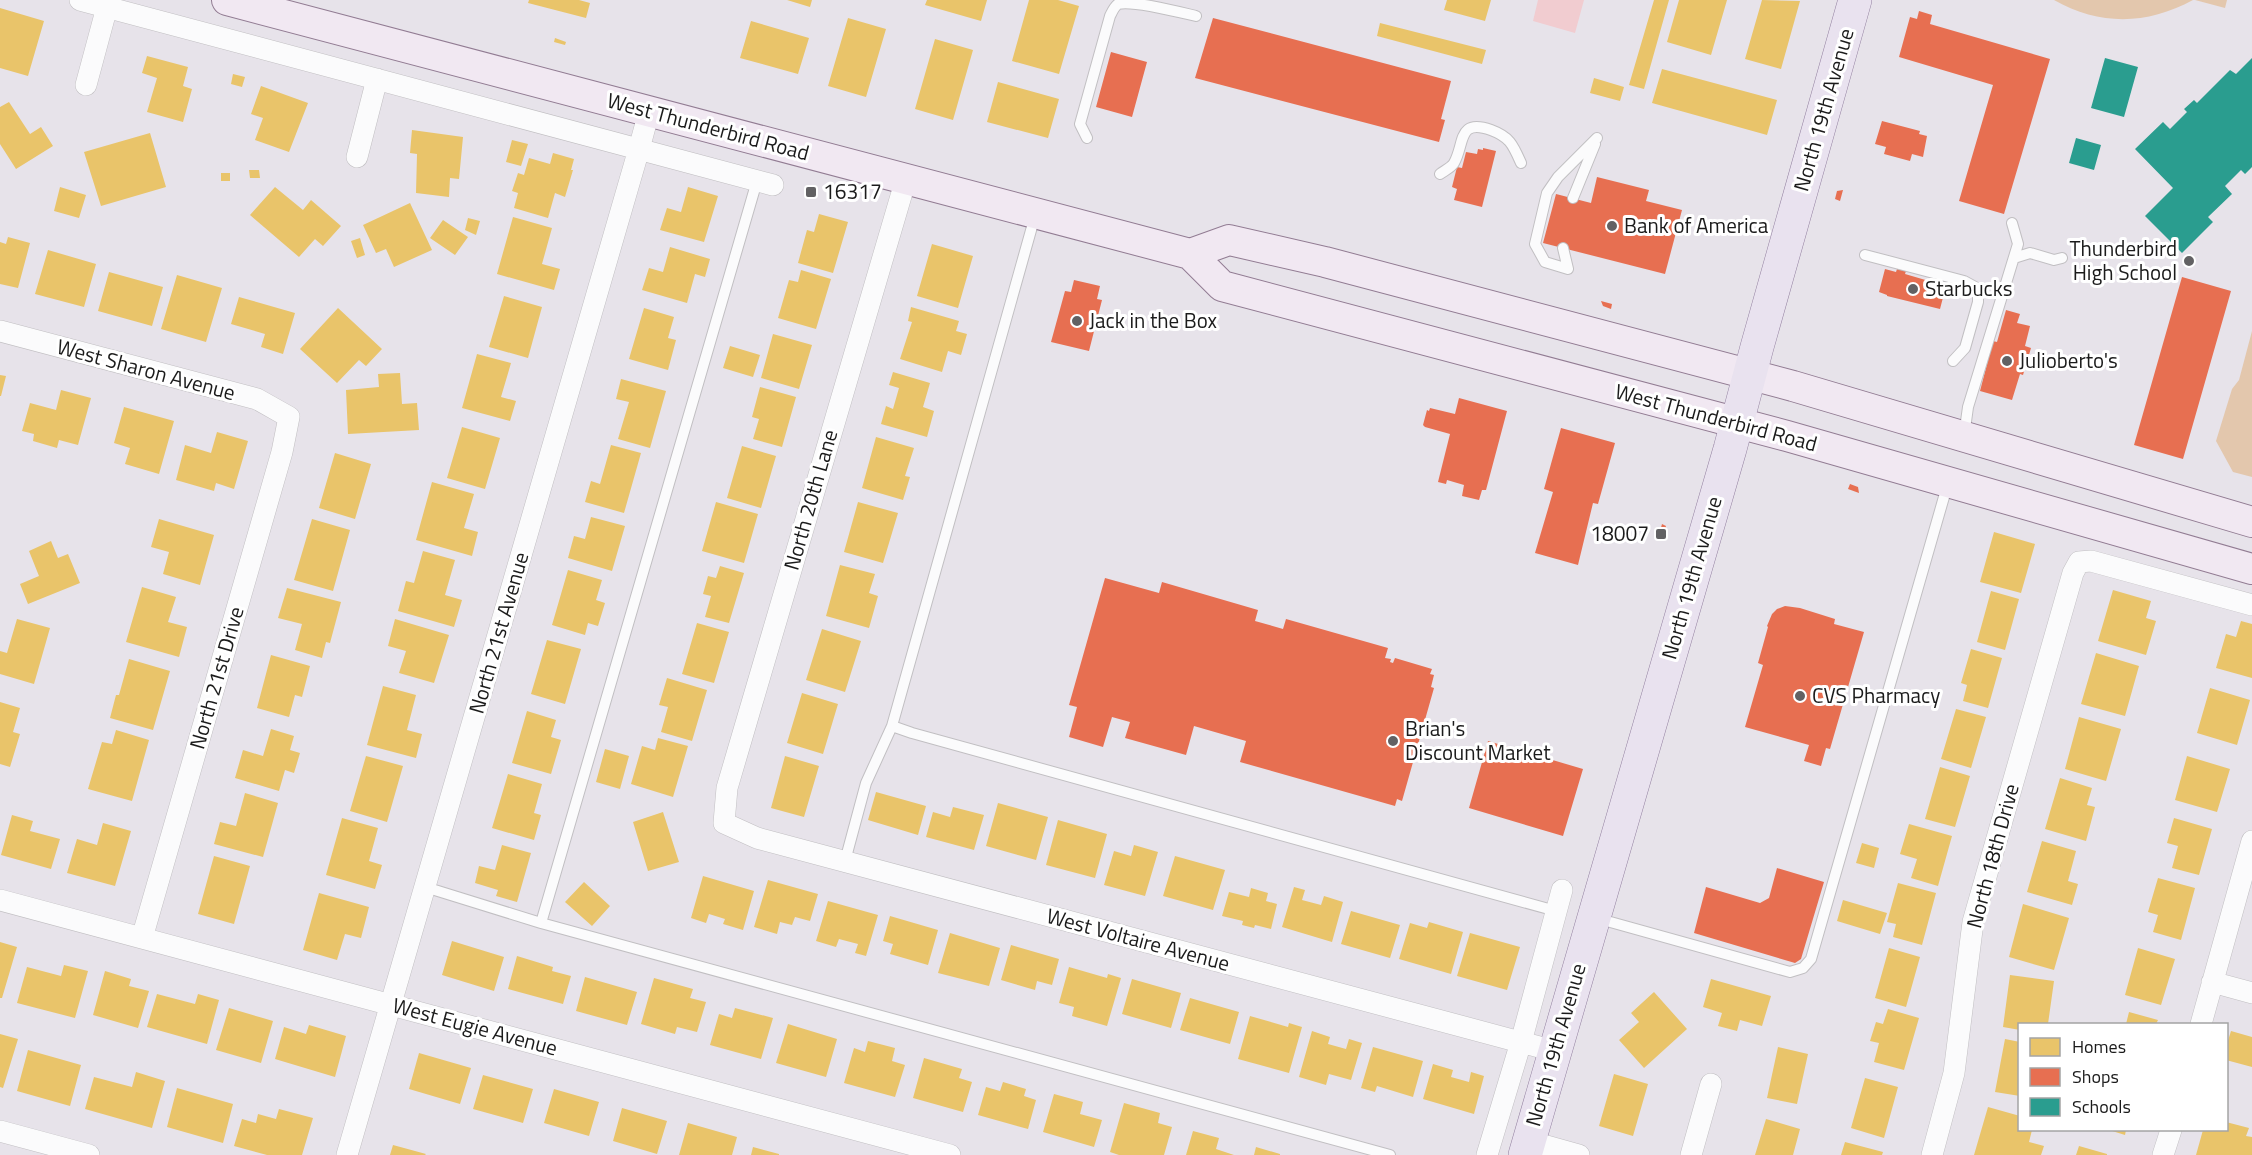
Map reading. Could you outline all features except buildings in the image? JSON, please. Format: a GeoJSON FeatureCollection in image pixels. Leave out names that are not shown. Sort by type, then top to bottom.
{"type":"FeatureCollection","features":[{"type":"Feature","properties":{"kind":"main road","name":"West Thunderbird Road"},"geometry":{"type":"LineString","coordinates":[[226,0],[1190,254],[1222,286],[1737,423],[2252,569]]}},
{"type":"Feature","properties":{"kind":"main road","name":"North 19th Avenue"},"geometry":{"type":"LineString","coordinates":[[1527,1148],[1737,423],[1855,0]]}},
{"type":"Feature","properties":{"kind":"main road"},"geometry":{"type":"LineString","coordinates":[[1190,254],[1229,240],[1325,262],[1750,374],[2252,522]]}},
{"type":"Feature","properties":{"kind":"main road"},"geometry":{"type":"LineString","coordinates":[[2092,524],[2105,479]]}},
{"type":"Feature","properties":{"kind":"street","name":"West Thunderbird Road"},"geometry":{"type":"LineString","coordinates":[[80,0],[765,183]]}},
{"type":"Feature","properties":{"kind":"street"},"geometry":{"type":"LineString","coordinates":[[86,85],[107,7]]}},
{"type":"Feature","properties":{"kind":"street"},"geometry":{"type":"LineString","coordinates":[[357,158],[377,79]]}},
{"type":"Feature","properties":{"kind":"street","name":"North 21st Avenue"},"geometry":{"type":"LineString","coordinates":[[347,1155],[649,111]]}},
{"type":"Feature","properties":{"kind":"street","name":"North 20th Lane"},"geometry":{"type":"LineString","coordinates":[[724,823],[727,788],[906,179]]}},
{"type":"Feature","properties":{"kind":"street","name":"West Sharon Avenue"},"geometry":{"type":"LineString","coordinates":[[0,331],[257,399],[289,417]]}},
{"type":"Feature","properties":{"kind":"street","name":"North 21st Drive"},"geometry":{"type":"LineString","coordinates":[[142,938],[282,452],[289,417]]}},
{"type":"Feature","properties":{"kind":"street","name":"North 18th Drive"},"geometry":{"type":"LineString","coordinates":[[1932,1155],[1954,1073],[1973,922],[2073,573],[2079,562],[2091,561],[2252,605]]}},
{"type":"Feature","properties":{"kind":"street","name":"West Voltaire Avenue"},"geometry":{"type":"LineString","coordinates":[[724,823],[757,838],[1554,1051]]}},
{"type":"Feature","properties":{"kind":"street"},"geometry":{"type":"LineString","coordinates":[[2200,1023],[2252,841]]}},
{"type":"Feature","properties":{"kind":"street","name":"North 19th Avenue"},"geometry":{"type":"LineString","coordinates":[[1486,1155],[1521,1041],[1562,890]]}},
{"type":"Feature","properties":{"kind":"street","name":"West Eugie Avenue"},"geometry":{"type":"LineString","coordinates":[[0,900],[950,1155]]}},
{"type":"Feature","properties":{"kind":"street"},"geometry":{"type":"LineString","coordinates":[[2212,982],[2252,993]]}},
{"type":"Feature","properties":{"kind":"street"},"geometry":{"type":"LineString","coordinates":[[1691,1155],[1712,1084]]}},
{"type":"Feature","properties":{"kind":"street"},"geometry":{"type":"LineString","coordinates":[[0,1131],[89,1155]]}},
{"type":"Feature","properties":{"kind":"street"},"geometry":{"type":"LineString","coordinates":[[2163,1155],[2171,1131]]}},
{"type":"Feature","properties":{"kind":"street"},"geometry":{"type":"LineString","coordinates":[[1527,1148],[1579,1155]]}},
{"type":"Feature","properties":{"kind":"lane"},"geometry":{"type":"LineString","coordinates":[[1087,138],[1080,124],[1110,16],[1118,3],[1134,0],[1196,16]]}},
{"type":"Feature","properties":{"kind":"lane"},"geometry":{"type":"LineString","coordinates":[[1440,174],[1454,164],[1463,133],[1471,128],[1483,127],[1504,135],[1514,147],[1521,163]]}},
{"type":"Feature","properties":{"kind":"lane"},"geometry":{"type":"LineString","coordinates":[[1563,248],[1568,269],[1545,262],[1535,244],[1548,193],[1558,177],[1597,138],[1574,198]]}},
{"type":"Feature","properties":{"kind":"lane"},"geometry":{"type":"LineString","coordinates":[[541,923],[765,183]]}},
{"type":"Feature","properties":{"kind":"lane"},"geometry":{"type":"LineString","coordinates":[[845,861],[866,783],[892,726],[1036,213]]}},
{"type":"Feature","properties":{"kind":"lane"},"geometry":{"type":"LineString","coordinates":[[1964,437],[1968,407],[2018,244],[2012,223]]}},
{"type":"Feature","properties":{"kind":"lane"},"geometry":{"type":"LineString","coordinates":[[2013,258],[2030,253],[2054,260],[2062,258]]}},
{"type":"Feature","properties":{"kind":"lane"},"geometry":{"type":"LineString","coordinates":[[1865,255],[1964,281],[1975,287],[1978,302],[1965,348],[1953,362]]}},
{"type":"Feature","properties":{"kind":"lane"},"geometry":{"type":"LineString","coordinates":[[1593,917],[1790,972],[1803,968],[1811,959],[1948,483]]}},
{"type":"Feature","properties":{"kind":"lane"},"geometry":{"type":"LineString","coordinates":[[892,726],[1557,911]]}},
{"type":"Feature","properties":{"kind":"lane"},"geometry":{"type":"LineString","coordinates":[[425,887],[541,923],[1390,1155]]}},
{"type":"Feature","properties":{"kind":"shaded area"},"geometry":{"type":"Polygon","coordinates":[[[1538,0],[1584,0],[1575,33],[1533,21],[1538,0]]]}},
{"type":"Feature","properties":{"kind":"shaded area"},"geometry":{"type":"Polygon","coordinates":[[[2054,0],[2193,0],[2158,14],[2124,19],[2089,14],[2054,0]]]}},
{"type":"Feature","properties":{"kind":"shaded area"},"geometry":{"type":"Polygon","coordinates":[[[2195,0],[2227,0],[2225,8],[2195,0]]]}},
{"type":"Feature","properties":{"kind":"shaded area"},"geometry":{"type":"Polygon","coordinates":[[[2252,331],[2252,477],[2233,472],[2216,441],[2232,389],[2239,380],[2252,331]]]}},
{"type":"Feature","properties":{"kind":"place","name":"16317"},"geometry":{"type":"Point","coordinates":[811,192]}},
{"type":"Feature","properties":{"kind":"place","name":"Bank of America"},"geometry":{"type":"Point","coordinates":[1612,226]}},
{"type":"Feature","properties":{"kind":"place","name":"Thunderbird High School"},"geometry":{"type":"Point","coordinates":[2189,261]}},
{"type":"Feature","properties":{"kind":"place","name":"Starbucks"},"geometry":{"type":"Point","coordinates":[1913,289]}},
{"type":"Feature","properties":{"kind":"place","name":"Jack in the Box"},"geometry":{"type":"Point","coordinates":[1077,321]}},
{"type":"Feature","properties":{"kind":"place","name":"Julioberto's"},"geometry":{"type":"Point","coordinates":[2007,361]}},
{"type":"Feature","properties":{"kind":"place","name":"18007"},"geometry":{"type":"Point","coordinates":[1661,534]}},
{"type":"Feature","properties":{"kind":"place","name":"CVS Pharmacy"},"geometry":{"type":"Point","coordinates":[1800,696]}},
{"type":"Feature","properties":{"kind":"place","name":"Brian's Discount Market"},"geometry":{"type":"Point","coordinates":[1393,741]}}]}
